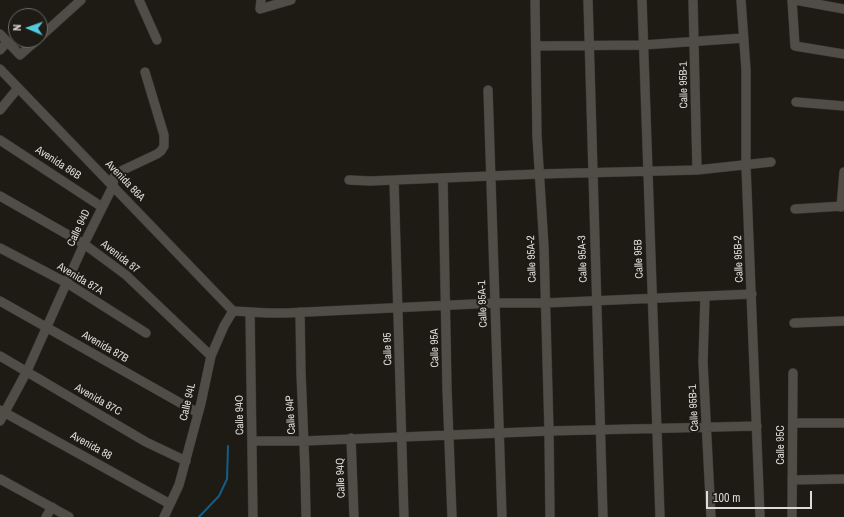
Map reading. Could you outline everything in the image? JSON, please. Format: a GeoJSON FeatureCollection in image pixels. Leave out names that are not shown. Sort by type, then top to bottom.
{"type":"FeatureCollection","features":[{"type":"Feature","properties":{"kind":"street"},"geometry":{"type":"LineString","coordinates":[[48,30],[81,0]]}},
{"type":"Feature","properties":{"kind":"street"},"geometry":{"type":"LineString","coordinates":[[139,0],[157,40]]}},
{"type":"Feature","properties":{"kind":"street"},"geometry":{"type":"LineString","coordinates":[[260,4],[292,0]]}},
{"type":"Feature","properties":{"kind":"street","name":"Calle 95A-2"},"geometry":{"type":"LineString","coordinates":[[535,0],[537,136],[545,303],[550,517]]}},
{"type":"Feature","properties":{"kind":"street","name":"Calle 95A-3"},"geometry":{"type":"LineString","coordinates":[[588,0],[603,517]]}},
{"type":"Feature","properties":{"kind":"street","name":"Calle 95B"},"geometry":{"type":"LineString","coordinates":[[642,0],[660,517]]}},
{"type":"Feature","properties":{"kind":"street","name":"Calle 95B-1"},"geometry":{"type":"LineString","coordinates":[[693,0],[698,170]]}},
{"type":"Feature","properties":{"kind":"street","name":"Calle 95B-2"},"geometry":{"type":"LineString","coordinates":[[741,0],[746,70],[746,166],[760,517]]}},
{"type":"Feature","properties":{"kind":"street"},"geometry":{"type":"LineString","coordinates":[[792,0],[795,46],[844,54]]}},
{"type":"Feature","properties":{"kind":"street"},"geometry":{"type":"LineString","coordinates":[[795,0],[842,6]]}},
{"type":"Feature","properties":{"kind":"street"},"geometry":{"type":"LineString","coordinates":[[0,34],[7,42],[0,50]]}},
{"type":"Feature","properties":{"kind":"street"},"geometry":{"type":"LineString","coordinates":[[536,46],[643,45],[744,38]]}},
{"type":"Feature","properties":{"kind":"street"},"geometry":{"type":"LineString","coordinates":[[13,48],[20,55],[27,48]]}},
{"type":"Feature","properties":{"kind":"street","name":"Avenida 86A"},"geometry":{"type":"LineString","coordinates":[[0,69],[232,311]]}},
{"type":"Feature","properties":{"kind":"street","name":"Calle 94D"},"geometry":{"type":"LineString","coordinates":[[2,414],[27,371],[84,244],[113,186],[114,177],[123,170],[157,154],[164,146],[164,135],[145,72]]}},
{"type":"Feature","properties":{"kind":"street"},"geometry":{"type":"LineString","coordinates":[[0,110],[18,88]]}},
{"type":"Feature","properties":{"kind":"street","name":"Calle 95A-1"},"geometry":{"type":"LineString","coordinates":[[488,90],[502,517]]}},
{"type":"Feature","properties":{"kind":"street"},"geometry":{"type":"LineString","coordinates":[[796,102],[844,106]]}},
{"type":"Feature","properties":{"kind":"street","name":"Avenida 86B"},"geometry":{"type":"LineString","coordinates":[[0,140],[102,206]]}},
{"type":"Feature","properties":{"kind":"street"},"geometry":{"type":"LineString","coordinates":[[349,180],[394,180],[539,174],[698,170],[746,166],[771,162]]}},
{"type":"Feature","properties":{"kind":"street"},"geometry":{"type":"LineString","coordinates":[[795,209],[842,206],[844,172]]}},
{"type":"Feature","properties":{"kind":"street","name":"Calle 95A"},"geometry":{"type":"LineString","coordinates":[[443,178],[447,389],[452,517]]}},
{"type":"Feature","properties":{"kind":"street","name":"Calle 95"},"geometry":{"type":"LineString","coordinates":[[394,180],[399,308],[404,517]]}},
{"type":"Feature","properties":{"kind":"street","name":"Avenida 87"},"geometry":{"type":"LineString","coordinates":[[0,196],[84,244],[126,275],[211,356]]}},
{"type":"Feature","properties":{"kind":"street","name":"Avenida 87A"},"geometry":{"type":"LineString","coordinates":[[0,248],[67,283],[146,333]]}},
{"type":"Feature","properties":{"kind":"street"},"geometry":{"type":"LineString","coordinates":[[232,311],[268,313],[300,312],[495,303],[545,303],[752,294]]}},
{"type":"Feature","properties":{"kind":"street","name":"Calle 95B-1"},"geometry":{"type":"LineString","coordinates":[[705,297],[703,362],[711,517]]}},
{"type":"Feature","properties":{"kind":"street","name":"Avenida 87B"},"geometry":{"type":"LineString","coordinates":[[0,301],[198,413]]}},
{"type":"Feature","properties":{"kind":"street","name":"Calle 94L"},"geometry":{"type":"LineString","coordinates":[[164,517],[179,485],[211,356],[232,311]]}},
{"type":"Feature","properties":{"kind":"street","name":"Calle 94O"},"geometry":{"type":"LineString","coordinates":[[250,312],[253,517]]}},
{"type":"Feature","properties":{"kind":"street","name":"Calle 94P"},"geometry":{"type":"LineString","coordinates":[[300,312],[300,373],[306,517]]}},
{"type":"Feature","properties":{"kind":"street"},"geometry":{"type":"LineString","coordinates":[[794,323],[844,321]]}},
{"type":"Feature","properties":{"kind":"street","name":"Avenida 87C"},"geometry":{"type":"LineString","coordinates":[[0,356],[146,442],[186,461]]}},
{"type":"Feature","properties":{"kind":"street","name":"Calle 95C"},"geometry":{"type":"LineString","coordinates":[[792,517],[793,373]]}},
{"type":"Feature","properties":{"kind":"street","name":"Avenida 88"},"geometry":{"type":"LineString","coordinates":[[2,414],[170,504]]}},
{"type":"Feature","properties":{"kind":"street"},"geometry":{"type":"LineString","coordinates":[[793,423],[844,422]]}},
{"type":"Feature","properties":{"kind":"street"},"geometry":{"type":"LineString","coordinates":[[252,441],[304,441],[549,431],[601,431],[657,428],[757,426]]}},
{"type":"Feature","properties":{"kind":"street","name":"Calle 94Q"},"geometry":{"type":"LineString","coordinates":[[351,438],[354,517]]}},
{"type":"Feature","properties":{"kind":"street"},"geometry":{"type":"LineString","coordinates":[[0,478],[70,517]]}},
{"type":"Feature","properties":{"kind":"street"},"geometry":{"type":"LineString","coordinates":[[792,480],[844,479]]}},
{"type":"Feature","properties":{"kind":"street"},"geometry":{"type":"LineString","coordinates":[[46,517],[52,507]]}},
{"type":"Feature","properties":{"kind":"waterway"},"geometry":{"type":"LineString","coordinates":[[199,517],[219,496],[227,479],[228,446]]}}]}
